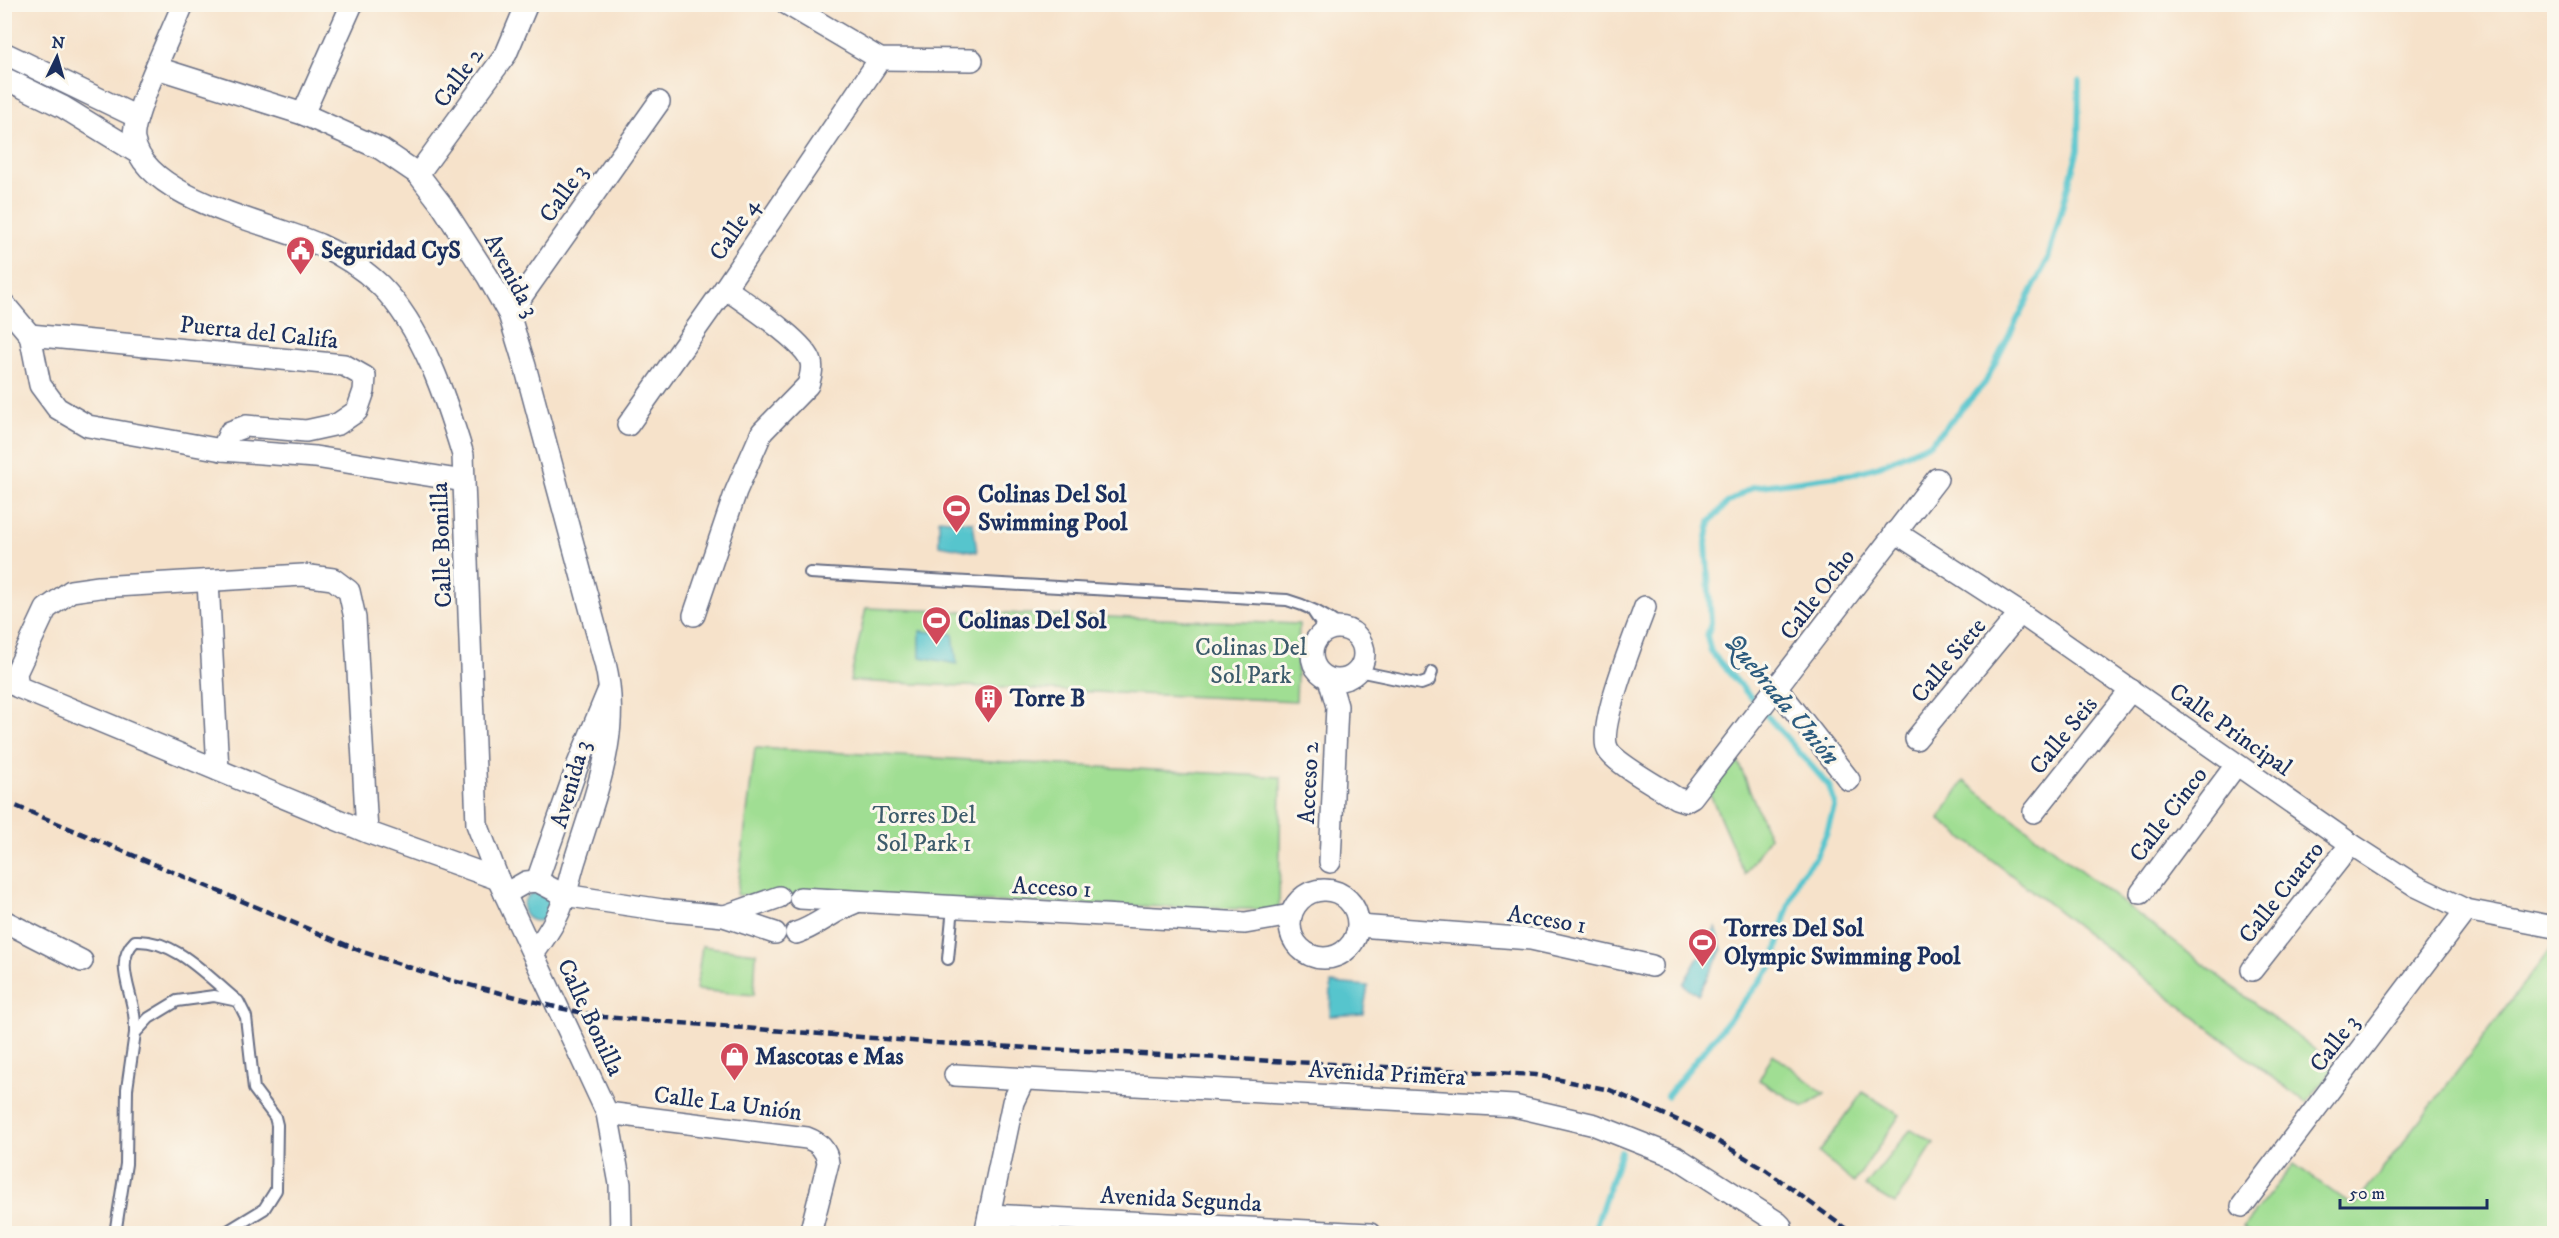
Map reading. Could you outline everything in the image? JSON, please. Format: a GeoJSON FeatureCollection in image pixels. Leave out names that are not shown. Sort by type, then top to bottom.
{"type":"FeatureCollection","features":[{"type":"Feature","properties":{"kind":"street"},"geometry":{"type":"LineString","coordinates":[[138,153],[133,129],[183,4]]}},
{"type":"Feature","properties":{"kind":"street"},"geometry":{"type":"LineString","coordinates":[[303,114],[352,4]]}},
{"type":"Feature","properties":{"kind":"street","name":"Calle 2"},"geometry":{"type":"LineString","coordinates":[[418,174],[506,54],[528,4]]}},
{"type":"Feature","properties":{"kind":"street"},"geometry":{"type":"LineString","coordinates":[[787,4],[880,59],[972,60]]}},
{"type":"Feature","properties":{"kind":"street"},"geometry":{"type":"LineString","coordinates":[[4,53],[137,117]]}},
{"type":"Feature","properties":{"kind":"street","name":"Calle 4"},"geometry":{"type":"LineString","coordinates":[[628,425],[725,288],[880,59]]}},
{"type":"Feature","properties":{"kind":"street","name":"Avenida 3"},"geometry":{"type":"LineString","coordinates":[[157,68],[303,114],[381,149],[418,174],[465,240],[509,314],[610,685],[609,742],[560,912],[534,953]]}},
{"type":"Feature","properties":{"kind":"street"},"geometry":{"type":"LineString","coordinates":[[4,78],[63,107],[138,153]]}},
{"type":"Feature","properties":{"kind":"street","name":"Calle 3"},"geometry":{"type":"LineString","coordinates":[[509,314],[659,102]]}},
{"type":"Feature","properties":{"kind":"street","name":"Calle Bonilla"},"geometry":{"type":"LineString","coordinates":[[138,153],[154,174],[202,202],[318,244],[343,256],[380,285],[405,317],[432,369],[450,411],[463,455],[477,824],[502,886],[607,1113],[620,1184],[621,1233]]}},
{"type":"Feature","properties":{"kind":"street"},"geometry":{"type":"LineString","coordinates":[[694,615],[736,491],[762,432],[808,385],[811,376],[812,364],[801,345],[725,288]]}},
{"type":"Feature","properties":{"kind":"street"},"geometry":{"type":"LineString","coordinates":[[4,304],[30,334],[40,385],[57,408],[88,426],[222,450],[315,457],[464,481]]}},
{"type":"Feature","properties":{"kind":"street","name":"Puerta del Califa"},"geometry":{"type":"LineString","coordinates":[[30,334],[344,365],[365,377],[364,391],[357,411],[338,424],[306,431],[246,426],[230,432],[222,450]]}},
{"type":"Feature","properties":{"kind":"street","name":"Calle Ocho"},"geometry":{"type":"LineString","coordinates":[[1645,607],[1606,725],[1605,740],[1608,750],[1618,760],[1676,798],[1685,801],[1692,797],[1937,479]]}},
{"type":"Feature","properties":{"kind":"street","name":"Calle Principal"},"geometry":{"type":"LineString","coordinates":[[1895,532],[2020,613],[2236,765],[2416,886],[2466,910],[2554,927]]}},
{"type":"Feature","properties":{"kind":"street"},"geometry":{"type":"LineString","coordinates":[[367,832],[355,618],[349,591],[333,579],[303,575],[99,587],[70,591],[46,609],[16,673],[18,687],[36,697],[218,770],[367,832],[502,886],[537,881],[564,895]]}},
{"type":"Feature","properties":{"kind":"street"},"geometry":{"type":"LineString","coordinates":[[208,581],[218,770]]}},
{"type":"Feature","properties":{"kind":"street","name":"Calle Siete"},"geometry":{"type":"LineString","coordinates":[[1916,739],[2020,613]]}},
{"type":"Feature","properties":{"kind":"street"},"geometry":{"type":"LineString","coordinates":[[1344,629],[1335,629],[1322,634],[1314,645],[1312,655],[1320,673],[1345,676]]}},
{"type":"Feature","properties":{"kind":"street","name":"Acceso 2"},"geometry":{"type":"LineString","coordinates":[[1340,893],[1330,862],[1337,706],[1345,676],[1363,662],[1364,651],[1360,641],[1344,629]]}},
{"type":"Feature","properties":{"kind":"street","name":"Avenida 3"},"geometry":{"type":"LineString","coordinates":[[537,881],[578,765],[610,685]]}},
{"type":"Feature","properties":{"kind":"street","name":"Calle Seis"},"geometry":{"type":"LineString","coordinates":[[2034,812],[2131,690]]}},
{"type":"Feature","properties":{"kind":"street"},"geometry":{"type":"LineString","coordinates":[[1766,702],[1849,780]]}},
{"type":"Feature","properties":{"kind":"street","name":"Calle Cinco"},"geometry":{"type":"LineString","coordinates":[[2141,893],[2236,765]]}},
{"type":"Feature","properties":{"kind":"street","name":"Calle Cuatro"},"geometry":{"type":"LineString","coordinates":[[2252,970],[2351,844]]}},
{"type":"Feature","properties":{"kind":"street","name":"Acceso 2"},"geometry":{"type":"LineString","coordinates":[[1315,890],[1330,862]]}},
{"type":"Feature","properties":{"kind":"street"},"geometry":{"type":"LineString","coordinates":[[1292,937],[1291,915],[1296,904],[1304,895],[1315,890],[1328,889],[1340,893],[1351,901],[1358,913],[1359,926]]}},
{"type":"Feature","properties":{"kind":"street","name":"Acceso 1"},"geometry":{"type":"LineString","coordinates":[[564,895],[662,910],[724,916],[785,933],[806,930],[835,910],[857,902]]}},
{"type":"Feature","properties":{"kind":"street","name":"Acceso 1"},"geometry":{"type":"LineString","coordinates":[[724,916],[790,897],[1245,923],[1291,915]]}},
{"type":"Feature","properties":{"kind":"street","name":"Calle 3"},"geometry":{"type":"LineString","coordinates":[[2242,1206],[2466,910]]}},
{"type":"Feature","properties":{"kind":"street"},"geometry":{"type":"LineString","coordinates":[[4,921],[82,961]]}},
{"type":"Feature","properties":{"kind":"street","name":"Acceso 1"},"geometry":{"type":"LineString","coordinates":[[1245,923],[1292,937],[1305,953],[1315,957],[1335,957],[1352,945],[1359,926],[1531,939],[1652,966]]}},
{"type":"Feature","properties":{"kind":"street","name":"Avenida Primera"},"geometry":{"type":"LineString","coordinates":[[955,1075],[1514,1106],[1595,1125],[1676,1157],[1763,1212],[1781,1226],[1782,1233]]}},
{"type":"Feature","properties":{"kind":"street"},"geometry":{"type":"LineString","coordinates":[[987,1224],[1013,1102],[1024,1079]]}},
{"type":"Feature","properties":{"kind":"street","name":"Calle La Unión"},"geometry":{"type":"LineString","coordinates":[[607,1113],[807,1138],[815,1141],[826,1154],[828,1163],[810,1233]]}},
{"type":"Feature","properties":{"kind":"street","name":"Avenida Segunda"},"geometry":{"type":"LineString","coordinates":[[987,1224],[1370,1233]]}},
{"type":"Feature","properties":{"kind":"lane"},"geometry":{"type":"LineString","coordinates":[[810,573],[1287,600],[1308,606],[1327,616],[1344,629]]}},
{"type":"Feature","properties":{"kind":"lane"},"geometry":{"type":"LineString","coordinates":[[1308,606],[1317,615],[1322,634]]}},
{"type":"Feature","properties":{"kind":"lane"},"geometry":{"type":"LineString","coordinates":[[1345,676],[1421,684],[1429,681],[1432,672]]}},
{"type":"Feature","properties":{"kind":"lane"},"geometry":{"type":"LineString","coordinates":[[948,959],[953,907]]}},
{"type":"Feature","properties":{"kind":"lane"},"geometry":{"type":"LineString","coordinates":[[116,1233],[126,1164],[128,1089],[135,1033],[134,1014],[123,962],[127,948],[135,941],[148,940],[174,949],[238,1001],[246,1017],[254,1089],[275,1117],[277,1125],[276,1190],[264,1209],[223,1233]]}},
{"type":"Feature","properties":{"kind":"lane"},"geometry":{"type":"LineString","coordinates":[[135,1033],[149,1018],[177,1001],[214,996],[238,1001]]}},
{"type":"Feature","properties":{"kind":"green space","name":"Colinas Del Sol Park"},"geometry":{"type":"Polygon","coordinates":[[[866,608],[1299,624],[1296,701],[850,681],[866,608]]]}},
{"type":"Feature","properties":{"kind":"green space","name":"Torres Del Sol Park 1"},"geometry":{"type":"Polygon","coordinates":[[[755,748],[1281,777],[1279,910],[737,895],[755,748]]]}},
{"type":"Feature","properties":{"kind":"green space"},"geometry":{"type":"Polygon","coordinates":[[[1737,759],[1769,837],[1745,875],[1710,794],[1737,759]]]}},
{"type":"Feature","properties":{"kind":"green space"},"geometry":{"type":"Polygon","coordinates":[[[1964,781],[2336,1066],[2306,1103],[1939,819],[1964,781]]]}},
{"type":"Feature","properties":{"kind":"green space"},"geometry":{"type":"Polygon","coordinates":[[[702,946],[756,953],[754,995],[696,990],[702,946]]]}},
{"type":"Feature","properties":{"kind":"green space"},"geometry":{"type":"Polygon","coordinates":[[[2554,947],[2554,1233],[2254,1234],[2243,1227],[2294,1164],[2354,1207],[2554,947]]]}},
{"type":"Feature","properties":{"kind":"green space"},"geometry":{"type":"Polygon","coordinates":[[[1773,1054],[1825,1094],[1804,1107],[1759,1080],[1773,1054]]]}},
{"type":"Feature","properties":{"kind":"green space"},"geometry":{"type":"Polygon","coordinates":[[[1863,1092],[1900,1115],[1854,1183],[1819,1153],[1863,1092]]]}},
{"type":"Feature","properties":{"kind":"green space"},"geometry":{"type":"Polygon","coordinates":[[[1911,1129],[1934,1143],[1895,1204],[1865,1186],[1911,1129]]]}},
{"type":"Feature","properties":{"kind":"water","name":"Colinas Del Sol Swimming Pool"},"geometry":{"type":"Polygon","coordinates":[[[939,519],[973,522],[977,552],[939,545],[939,519]]]}},
{"type":"Feature","properties":{"kind":"water","name":"Colinas Del Sol"},"geometry":{"type":"Polygon","coordinates":[[[920,631],[953,634],[957,664],[920,657],[920,631]]]}},
{"type":"Feature","properties":{"kind":"water"},"geometry":{"type":"Polygon","coordinates":[[[537,893],[547,897],[551,907],[547,917],[537,921],[527,917],[523,907],[527,897],[537,893]]]}},
{"type":"Feature","properties":{"kind":"water","name":"Torres Del Sol Olympic Swimming Pool"},"geometry":{"type":"Polygon","coordinates":[[[1716,927],[1722,950],[1698,995],[1683,984],[1716,927]]]}},
{"type":"Feature","properties":{"kind":"water"},"geometry":{"type":"Polygon","coordinates":[[[1331,983],[1368,986],[1363,1014],[1330,1016],[1331,983]]]}},
{"type":"Feature","properties":{"kind":"waterway","name":"Quebrada Unión"},"geometry":{"type":"LineString","coordinates":[[1667,1096],[1774,964],[1784,919],[1799,877],[1816,857],[1827,832],[1835,804],[1829,786],[1711,652],[1707,636],[1711,623],[1706,543],[1710,522],[1727,503],[1753,487],[1853,474],[1879,466],[1931,443],[1985,383],[2048,259],[2078,150],[2079,81]]}},
{"type":"Feature","properties":{"kind":"waterway","name":"Quebrada Unión"},"geometry":{"type":"LineString","coordinates":[[1593,1234],[1621,1152]]}},
{"type":"Feature","properties":{"kind":"railway"},"geometry":{"type":"LineString","coordinates":[[4,801],[363,952],[442,978],[604,1017],[937,1043],[1536,1075],[1610,1090],[1697,1129],[1766,1170],[1853,1234]]}},
{"type":"Feature","properties":{"kind":"place","name":"Seguridad CyS"},"geometry":{"type":"Point","coordinates":[300,276]}},
{"type":"Feature","properties":{"kind":"place","name":"Colinas Del Sol Swimming Pool"},"geometry":{"type":"Point","coordinates":[957,534]}},
{"type":"Feature","properties":{"kind":"place","name":"Colinas Del Sol"},"geometry":{"type":"Point","coordinates":[937,646]}},
{"type":"Feature","properties":{"kind":"place","name":"Torre B"},"geometry":{"type":"Point","coordinates":[989,724]}},
{"type":"Feature","properties":{"kind":"place","name":"Torres Del Sol Olympic Swimming Pool"},"geometry":{"type":"Point","coordinates":[1703,968]}},
{"type":"Feature","properties":{"kind":"place","name":"Mascotas e Mas"},"geometry":{"type":"Point","coordinates":[734,1082]}}]}
